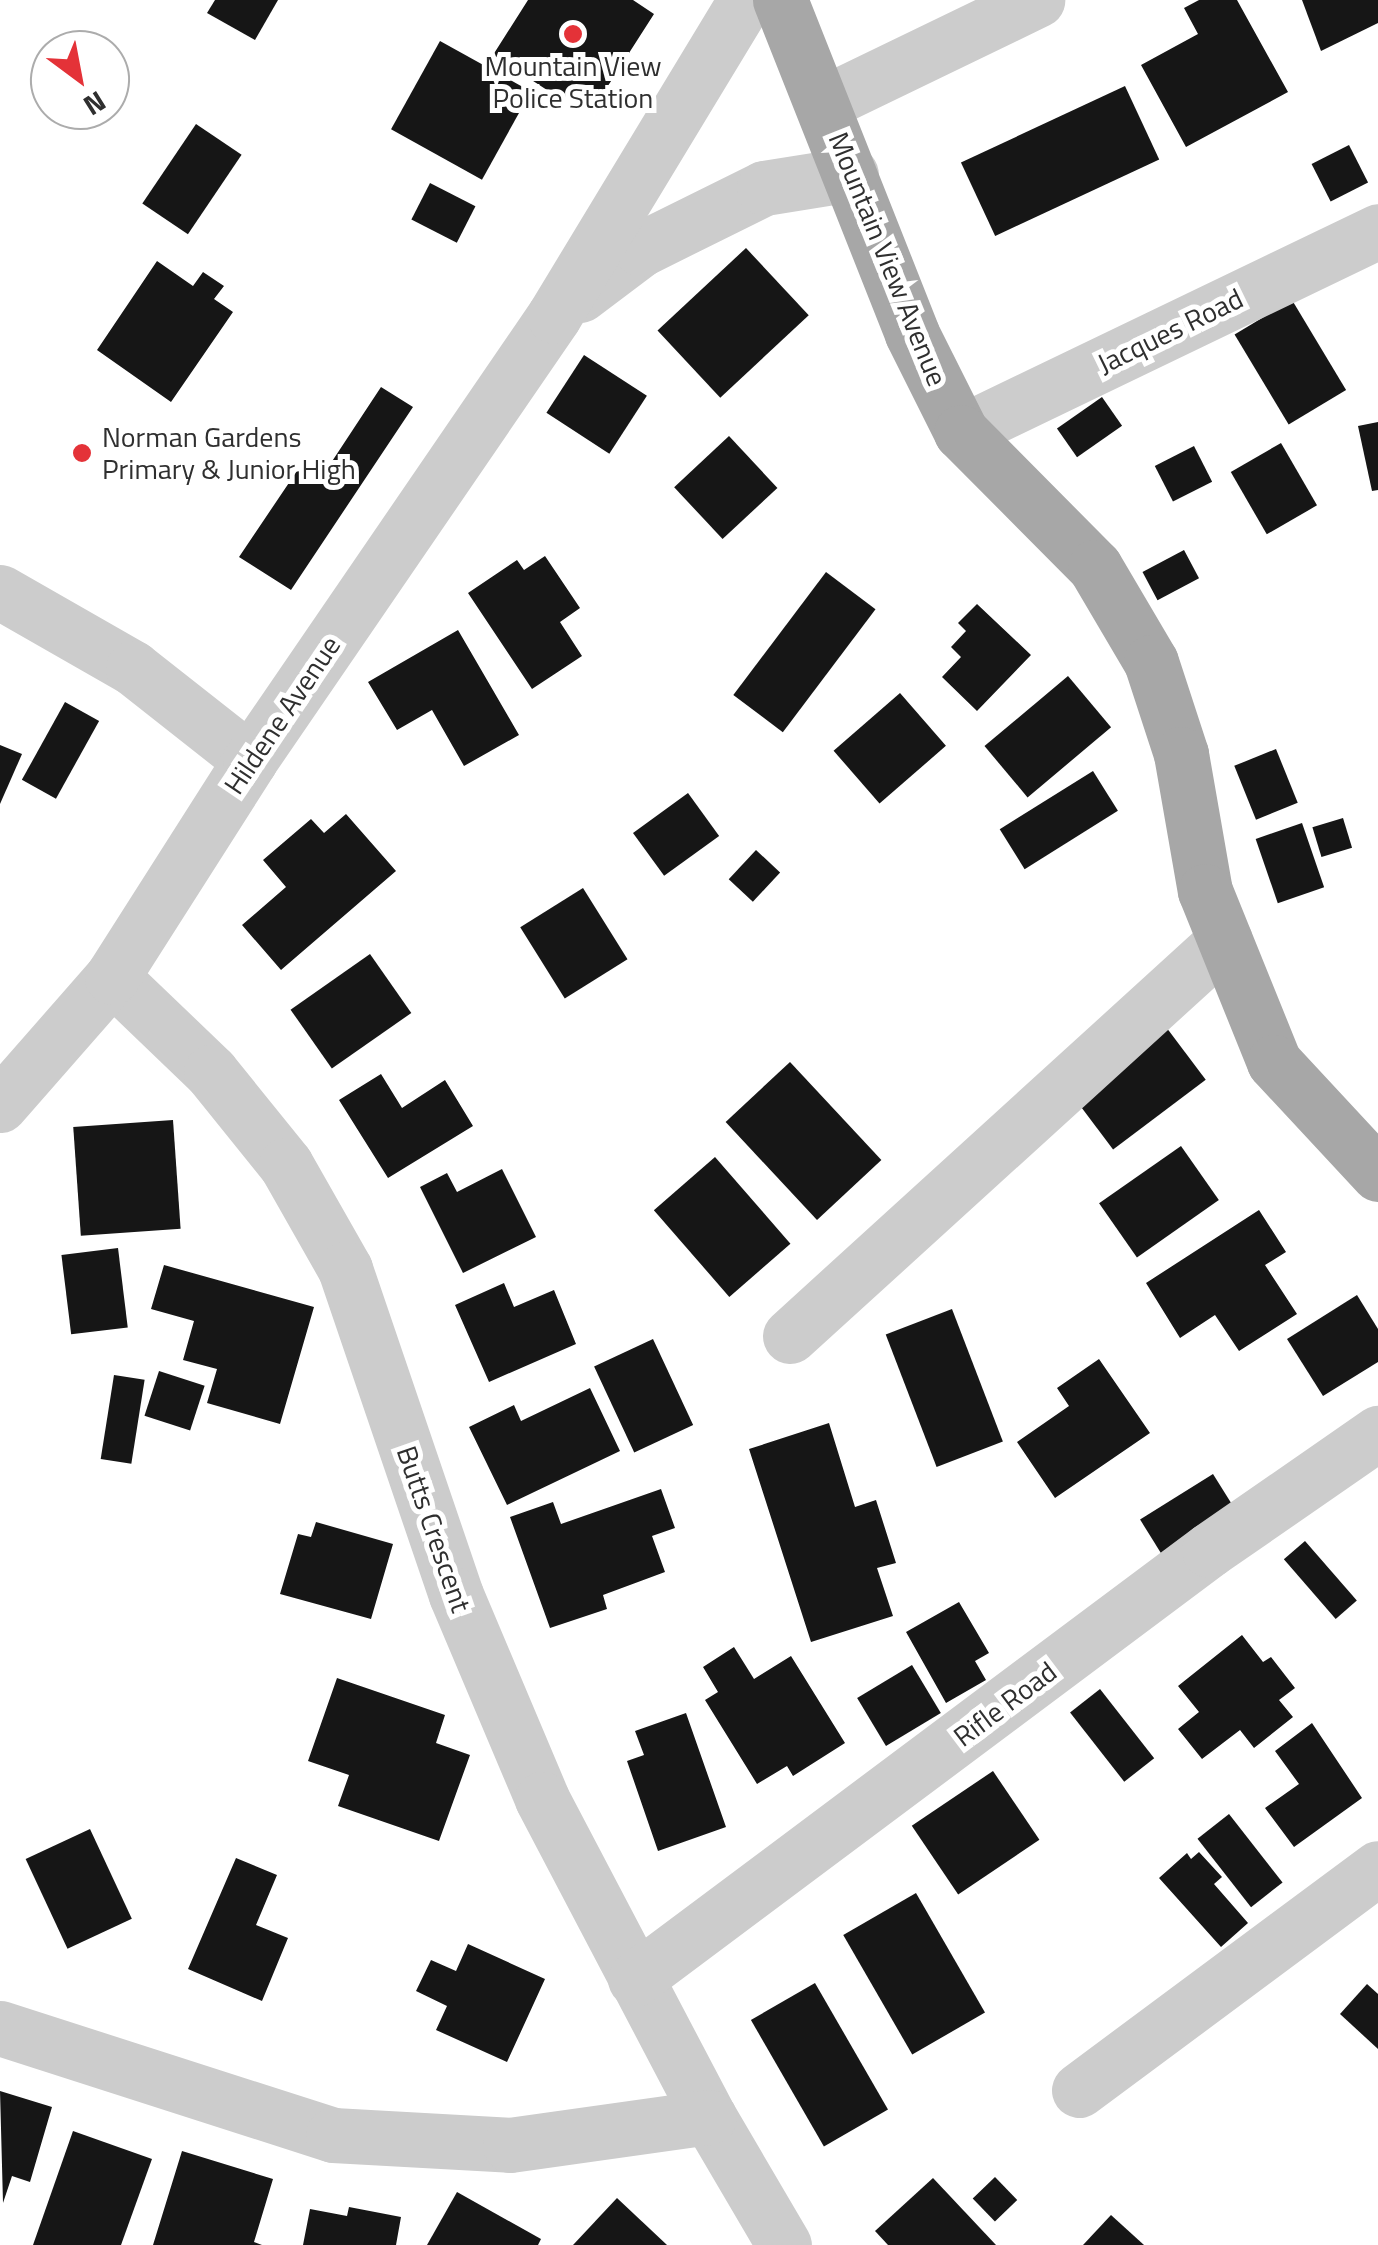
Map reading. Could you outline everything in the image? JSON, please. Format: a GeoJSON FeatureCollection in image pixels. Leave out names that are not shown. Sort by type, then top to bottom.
{"type":"FeatureCollection","features":[{"type":"Feature","properties":{"kind":"main road","name":"Mountain View Avenue"},"geometry":{"type":"LineString","coordinates":[[780,0],[824,103],[912,334],[961,432],[1095,568],[1151,662],[1180,754],[1205,891],[1274,1062],[1378,1174]]}},
{"type":"Feature","properties":{"kind":"street","name":"Hildene Avenue"},"geometry":{"type":"LineString","coordinates":[[0,1105],[112,977],[250,760],[554,316],[745,0]]}},
{"type":"Feature","properties":{"kind":"street"},"geometry":{"type":"LineString","coordinates":[[824,103],[1037,0]]}},
{"type":"Feature","properties":{"kind":"street","name":"Hildene Avenue"},"geometry":{"type":"LineString","coordinates":[[554,316],[641,249],[764,188],[851,174]]}},
{"type":"Feature","properties":{"kind":"street","name":"Jacques Road"},"geometry":{"type":"LineString","coordinates":[[961,432],[1378,230]]}},
{"type":"Feature","properties":{"kind":"street"},"geometry":{"type":"LineString","coordinates":[[0,592],[133,668],[250,760]]}},
{"type":"Feature","properties":{"kind":"street"},"geometry":{"type":"LineString","coordinates":[[790,1336],[1225,940]]}},
{"type":"Feature","properties":{"kind":"street","name":"Butts Crescent"},"geometry":{"type":"LineString","coordinates":[[112,977],[211,1072],[286,1165],[345,1269],[456,1595],[542,1799],[708,2117],[784,2245]]}},
{"type":"Feature","properties":{"kind":"street","name":"Rifle Road"},"geometry":{"type":"LineString","coordinates":[[635,1979],[1210,1550],[1378,1433]]}},
{"type":"Feature","properties":{"kind":"street"},"geometry":{"type":"LineString","coordinates":[[1078,2090],[1378,1868]]}},
{"type":"Feature","properties":{"kind":"street"},"geometry":{"type":"LineString","coordinates":[[0,2028],[333,2135],[510,2144],[708,2117]]}},
{"type":"Feature","properties":{"kind":"building"},"geometry":{"type":"Polygon","coordinates":[[[215,0],[278,0],[255,40],[207,13],[215,0]]]}},
{"type":"Feature","properties":{"kind":"building","name":"Mountain View Police Station"},"geometry":{"type":"Polygon","coordinates":[[[528,0],[633,0],[654,14],[597,103],[572,86],[564,101],[493,55],[528,0]]]}},
{"type":"Feature","properties":{"kind":"building"},"geometry":{"type":"Polygon","coordinates":[[[1199,0],[1237,0],[1288,92],[1186,147],[1141,65],[1198,34],[1184,8],[1199,0]]]}},
{"type":"Feature","properties":{"kind":"building"},"geometry":{"type":"Polygon","coordinates":[[[1302,0],[1378,0],[1378,23],[1321,51],[1302,0]]]}},
{"type":"Feature","properties":{"kind":"building"},"geometry":{"type":"Polygon","coordinates":[[[440,41],[531,91],[482,180],[391,129],[440,41]]]}},
{"type":"Feature","properties":{"kind":"building"},"geometry":{"type":"Polygon","coordinates":[[[1125,86],[1159,159],[995,236],[961,162],[1125,86]]]}},
{"type":"Feature","properties":{"kind":"building"},"geometry":{"type":"Polygon","coordinates":[[[196,124],[242,155],[188,234],[142,204],[196,124]]]}},
{"type":"Feature","properties":{"kind":"building"},"geometry":{"type":"Polygon","coordinates":[[[1349,145],[1368,182],[1331,201],[1312,164],[1349,145]]]}},
{"type":"Feature","properties":{"kind":"building"},"geometry":{"type":"Polygon","coordinates":[[[430,183],[475,206],[457,243],[411,220],[430,183]]]}},
{"type":"Feature","properties":{"kind":"building"},"geometry":{"type":"Polygon","coordinates":[[[746,248],[809,315],[720,398],[658,331],[746,248]]]}},
{"type":"Feature","properties":{"kind":"building"},"geometry":{"type":"Polygon","coordinates":[[[157,261],[193,286],[203,272],[224,286],[214,299],[233,312],[171,402],[97,350],[157,261]]]}},
{"type":"Feature","properties":{"kind":"building"},"geometry":{"type":"Polygon","coordinates":[[[1292,300],[1346,390],[1289,425],[1235,335],[1292,300]]]}},
{"type":"Feature","properties":{"kind":"building"},"geometry":{"type":"Polygon","coordinates":[[[584,355],[647,396],[609,454],[546,413],[584,355]]]}},
{"type":"Feature","properties":{"kind":"building"},"geometry":{"type":"Polygon","coordinates":[[[381,387],[413,407],[291,590],[239,557],[305,459],[325,472],[381,387]]]}},
{"type":"Feature","properties":{"kind":"building"},"geometry":{"type":"Polygon","coordinates":[[[1102,397],[1122,426],[1077,457],[1057,429],[1102,397]]]}},
{"type":"Feature","properties":{"kind":"building"},"geometry":{"type":"Polygon","coordinates":[[[1378,422],[1378,490],[1372,491],[1358,426],[1378,422]]]}},
{"type":"Feature","properties":{"kind":"building"},"geometry":{"type":"Polygon","coordinates":[[[729,436],[777,488],[723,539],[674,487],[729,436]]]}},
{"type":"Feature","properties":{"kind":"building"},"geometry":{"type":"Polygon","coordinates":[[[1281,443],[1317,505],[1267,534],[1231,472],[1281,443]]]}},
{"type":"Feature","properties":{"kind":"building"},"geometry":{"type":"Polygon","coordinates":[[[1194,446],[1212,482],[1173,502],[1155,466],[1194,446]]]}},
{"type":"Feature","properties":{"kind":"building"},"geometry":{"type":"Polygon","coordinates":[[[1184,550],[1199,578],[1158,600],[1143,572],[1184,550]]]}},
{"type":"Feature","properties":{"kind":"building"},"geometry":{"type":"Polygon","coordinates":[[[545,556],[580,608],[560,622],[582,656],[532,689],[468,593],[517,560],[524,570],[545,556]]]}},
{"type":"Feature","properties":{"kind":"building"},"geometry":{"type":"Polygon","coordinates":[[[826,572],[876,609],[783,732],[733,695],[826,572]]]}},
{"type":"Feature","properties":{"kind":"building"},"geometry":{"type":"Polygon","coordinates":[[[977,604],[1031,655],[977,711],[942,677],[961,657],[951,647],[966,631],[958,623],[977,604]]]}},
{"type":"Feature","properties":{"kind":"building"},"geometry":{"type":"Polygon","coordinates":[[[458,630],[519,735],[464,766],[432,710],[397,730],[368,682],[458,630]]]}},
{"type":"Feature","properties":{"kind":"building"},"geometry":{"type":"Polygon","coordinates":[[[1068,676],[1111,727],[1028,797],[985,746],[1068,676]]]}},
{"type":"Feature","properties":{"kind":"building"},"geometry":{"type":"Polygon","coordinates":[[[900,693],[946,746],[880,804],[834,751],[900,693]]]}},
{"type":"Feature","properties":{"kind":"building"},"geometry":{"type":"Polygon","coordinates":[[[65,702],[99,721],[56,799],[22,780],[65,702]]]}},
{"type":"Feature","properties":{"kind":"building"},"geometry":{"type":"Polygon","coordinates":[[[0,745],[22,754],[0,804],[0,745]]]}},
{"type":"Feature","properties":{"kind":"building"},"geometry":{"type":"Polygon","coordinates":[[[1276,749],[1298,803],[1256,820],[1234,766],[1276,749]]]}},
{"type":"Feature","properties":{"kind":"building"},"geometry":{"type":"Polygon","coordinates":[[[1093,771],[1118,811],[1025,869],[1000,829],[1093,771]]]}},
{"type":"Feature","properties":{"kind":"building"},"geometry":{"type":"Polygon","coordinates":[[[688,793],[719,836],[664,876],[633,833],[688,793]]]}},
{"type":"Feature","properties":{"kind":"building"},"geometry":{"type":"Polygon","coordinates":[[[346,814],[396,871],[281,970],[242,925],[286,887],[263,860],[311,819],[324,833],[346,814]]]}},
{"type":"Feature","properties":{"kind":"building"},"geometry":{"type":"Polygon","coordinates":[[[1343,818],[1352,848],[1321,857],[1312,827],[1343,818]]]}},
{"type":"Feature","properties":{"kind":"building"},"geometry":{"type":"Polygon","coordinates":[[[1302,823],[1324,887],[1278,903],[1256,839],[1302,823]]]}},
{"type":"Feature","properties":{"kind":"building"},"geometry":{"type":"Polygon","coordinates":[[[756,850],[780,873],[753,902],[729,879],[756,850]]]}},
{"type":"Feature","properties":{"kind":"building"},"geometry":{"type":"Polygon","coordinates":[[[583,888],[628,959],[565,998],[520,927],[583,888]]]}},
{"type":"Feature","properties":{"kind":"building"},"geometry":{"type":"Polygon","coordinates":[[[370,954],[411,1013],[332,1069],[291,1010],[370,954]]]}},
{"type":"Feature","properties":{"kind":"building"},"geometry":{"type":"Polygon","coordinates":[[[1160,1019],[1206,1080],[1113,1150],[1067,1089],[1160,1019]]]}},
{"type":"Feature","properties":{"kind":"building"},"geometry":{"type":"Polygon","coordinates":[[[790,1062],[881,1160],[817,1220],[726,1122],[790,1062]]]}},
{"type":"Feature","properties":{"kind":"building"},"geometry":{"type":"Polygon","coordinates":[[[381,1074],[402,1108],[445,1080],[473,1126],[388,1178],[339,1100],[381,1074]]]}},
{"type":"Feature","properties":{"kind":"building"},"geometry":{"type":"Polygon","coordinates":[[[173,1120],[181,1229],[81,1236],[73,1127],[173,1120]]]}},
{"type":"Feature","properties":{"kind":"building"},"geometry":{"type":"Polygon","coordinates":[[[1181,1146],[1219,1200],[1137,1257],[1099,1203],[1181,1146]]]}},
{"type":"Feature","properties":{"kind":"building"},"geometry":{"type":"Polygon","coordinates":[[[715,1157],[790,1244],[729,1297],[654,1210],[715,1157]]]}},
{"type":"Feature","properties":{"kind":"building"},"geometry":{"type":"Polygon","coordinates":[[[502,1169],[536,1237],[463,1273],[420,1187],[447,1173],[457,1192],[502,1169]]]}},
{"type":"Feature","properties":{"kind":"building"},"geometry":{"type":"Polygon","coordinates":[[[1259,1210],[1286,1252],[1265,1265],[1297,1314],[1239,1351],[1215,1315],[1180,1338],[1146,1283],[1259,1210]]]}},
{"type":"Feature","properties":{"kind":"building"},"geometry":{"type":"Polygon","coordinates":[[[118,1248],[128,1327],[71,1334],[61,1255],[118,1248]]]}},
{"type":"Feature","properties":{"kind":"building"},"geometry":{"type":"Polygon","coordinates":[[[164,1265],[314,1307],[280,1424],[207,1403],[217,1369],[183,1360],[194,1321],[151,1309],[164,1265]]]}},
{"type":"Feature","properties":{"kind":"building"},"geometry":{"type":"Polygon","coordinates":[[[504,1283],[514,1307],[554,1290],[576,1344],[489,1382],[455,1305],[504,1283]]]}},
{"type":"Feature","properties":{"kind":"building"},"geometry":{"type":"Polygon","coordinates":[[[1357,1295],[1378,1329],[1378,1362],[1323,1396],[1287,1339],[1357,1295]]]}},
{"type":"Feature","properties":{"kind":"building"},"geometry":{"type":"Polygon","coordinates":[[[952,1309],[1003,1442],[937,1467],[886,1334],[952,1309]]]}},
{"type":"Feature","properties":{"kind":"building"},"geometry":{"type":"Polygon","coordinates":[[[653,1339],[693,1425],[634,1453],[594,1366],[653,1339]]]}},
{"type":"Feature","properties":{"kind":"building"},"geometry":{"type":"Polygon","coordinates":[[[1099,1359],[1150,1433],[1055,1498],[1017,1442],[1069,1406],[1057,1388],[1099,1359]]]}},
{"type":"Feature","properties":{"kind":"building"},"geometry":{"type":"Polygon","coordinates":[[[159,1371],[205,1386],[190,1431],[144,1416],[159,1371]]]}},
{"type":"Feature","properties":{"kind":"building"},"geometry":{"type":"Polygon","coordinates":[[[114,1375],[145,1380],[131,1464],[101,1459],[114,1375]]]}},
{"type":"Feature","properties":{"kind":"building"},"geometry":{"type":"Polygon","coordinates":[[[590,1388],[620,1451],[507,1505],[469,1427],[514,1405],[521,1421],[590,1388]]]}},
{"type":"Feature","properties":{"kind":"building"},"geometry":{"type":"Polygon","coordinates":[[[829,1423],[855,1507],[876,1500],[896,1563],[877,1568],[893,1616],[811,1642],[749,1449],[829,1423]]]}},
{"type":"Feature","properties":{"kind":"building"},"geometry":{"type":"Polygon","coordinates":[[[1213,1474],[1239,1516],[1166,1561],[1140,1520],[1213,1474]]]}},
{"type":"Feature","properties":{"kind":"building"},"geometry":{"type":"Polygon","coordinates":[[[661,1489],[675,1528],[652,1536],[665,1572],[603,1595],[607,1609],[550,1628],[510,1517],[553,1502],[561,1524],[661,1489]]]}},
{"type":"Feature","properties":{"kind":"building"},"geometry":{"type":"Polygon","coordinates":[[[316,1522],[393,1544],[371,1619],[280,1594],[298,1534],[311,1537],[316,1522]]]}},
{"type":"Feature","properties":{"kind":"building"},"geometry":{"type":"Polygon","coordinates":[[[1305,1541],[1357,1601],[1336,1619],[1284,1559],[1305,1541]]]}},
{"type":"Feature","properties":{"kind":"building"},"geometry":{"type":"Polygon","coordinates":[[[959,1602],[989,1653],[975,1661],[986,1680],[946,1703],[906,1632],[959,1602]]]}},
{"type":"Feature","properties":{"kind":"building"},"geometry":{"type":"Polygon","coordinates":[[[1242,1635],[1263,1662],[1271,1657],[1295,1688],[1279,1700],[1293,1717],[1254,1748],[1240,1730],[1202,1759],[1178,1729],[1199,1712],[1178,1686],[1242,1635]]]}},
{"type":"Feature","properties":{"kind":"building"},"geometry":{"type":"Polygon","coordinates":[[[734,1647],[754,1679],[791,1656],[845,1743],[793,1776],[787,1766],[757,1784],[705,1700],[718,1692],[703,1667],[734,1647]]]}},
{"type":"Feature","properties":{"kind":"building"},"geometry":{"type":"Polygon","coordinates":[[[912,1665],[941,1713],[886,1746],[857,1698],[912,1665]]]}},
{"type":"Feature","properties":{"kind":"building"},"geometry":{"type":"Polygon","coordinates":[[[337,1678],[445,1715],[436,1743],[470,1755],[439,1841],[338,1806],[349,1775],[308,1761],[337,1678]]]}},
{"type":"Feature","properties":{"kind":"building"},"geometry":{"type":"Polygon","coordinates":[[[1100,1689],[1154,1758],[1124,1782],[1070,1712],[1100,1689]]]}},
{"type":"Feature","properties":{"kind":"building"},"geometry":{"type":"Polygon","coordinates":[[[686,1713],[726,1827],[658,1851],[627,1761],[644,1755],[635,1731],[686,1713]]]}},
{"type":"Feature","properties":{"kind":"building"},"geometry":{"type":"Polygon","coordinates":[[[1312,1723],[1362,1798],[1294,1847],[1265,1808],[1299,1784],[1275,1751],[1312,1723]]]}},
{"type":"Feature","properties":{"kind":"building"},"geometry":{"type":"Polygon","coordinates":[[[993,1771],[1039,1840],[958,1895],[912,1826],[993,1771]]]}},
{"type":"Feature","properties":{"kind":"building"},"geometry":{"type":"Polygon","coordinates":[[[1229,1814],[1283,1883],[1251,1907],[1197,1839],[1229,1814]]]}},
{"type":"Feature","properties":{"kind":"building"},"geometry":{"type":"Polygon","coordinates":[[[90,1829],[132,1919],[67,1949],[26,1859],[90,1829]]]}},
{"type":"Feature","properties":{"kind":"building"},"geometry":{"type":"Polygon","coordinates":[[[1199,1852],[1222,1877],[1214,1884],[1248,1923],[1221,1947],[1159,1878],[1187,1853],[1191,1859],[1199,1852]]]}},
{"type":"Feature","properties":{"kind":"building"},"geometry":{"type":"Polygon","coordinates":[[[236,1858],[277,1875],[256,1925],[288,1938],[262,2001],[188,1969],[236,1858]]]}},
{"type":"Feature","properties":{"kind":"building"},"geometry":{"type":"Polygon","coordinates":[[[916,1893],[985,2013],[912,2055],[843,1935],[916,1893]]]}},
{"type":"Feature","properties":{"kind":"building"},"geometry":{"type":"Polygon","coordinates":[[[468,1944],[545,1979],[507,2062],[436,2030],[447,2006],[416,1991],[431,1960],[456,1971],[468,1944]]]}},
{"type":"Feature","properties":{"kind":"building"},"geometry":{"type":"Polygon","coordinates":[[[815,1983],[888,2109],[824,2146],[751,2020],[815,1983]]]}},
{"type":"Feature","properties":{"kind":"building"},"geometry":{"type":"Polygon","coordinates":[[[1367,1984],[1378,1994],[1378,2049],[1340,2014],[1367,1984]]]}},
{"type":"Feature","properties":{"kind":"building"},"geometry":{"type":"Polygon","coordinates":[[[0,2091],[52,2107],[30,2182],[12,2176],[3,2203],[0,2091]]]}},
{"type":"Feature","properties":{"kind":"building"},"geometry":{"type":"Polygon","coordinates":[[[73,2131],[152,2159],[121,2245],[33,2245],[73,2131]]]}},
{"type":"Feature","properties":{"kind":"building"},"geometry":{"type":"Polygon","coordinates":[[[182,2151],[273,2179],[254,2242],[262,2245],[153,2245],[182,2151]]]}},
{"type":"Feature","properties":{"kind":"building"},"geometry":{"type":"Polygon","coordinates":[[[995,2177],[1017,2200],[995,2222],[973,2199],[995,2177]]]}},
{"type":"Feature","properties":{"kind":"building"},"geometry":{"type":"Polygon","coordinates":[[[933,2178],[996,2245],[888,2245],[875,2231],[933,2178]]]}},
{"type":"Feature","properties":{"kind":"building"},"geometry":{"type":"Polygon","coordinates":[[[457,2192],[541,2239],[538,2245],[427,2245],[457,2192]]]}},
{"type":"Feature","properties":{"kind":"building"},"geometry":{"type":"Polygon","coordinates":[[[617,2198],[667,2245],[573,2245],[617,2198]]]}},
{"type":"Feature","properties":{"kind":"building"},"geometry":{"type":"Polygon","coordinates":[[[349,2207],[401,2217],[396,2245],[303,2245],[310,2209],[347,2216],[349,2207]]]}},
{"type":"Feature","properties":{"kind":"building"},"geometry":{"type":"Polygon","coordinates":[[[1111,2215],[1144,2245],[1083,2245],[1111,2215]]]}},
{"type":"Feature","properties":{"kind":"place","name":"Mountain View Police Station"},"geometry":{"type":"Point","coordinates":[573,34]}},
{"type":"Feature","properties":{"kind":"place","name":"Norman Gardens Primary & Junior High"},"geometry":{"type":"Point","coordinates":[82,453]}}]}
